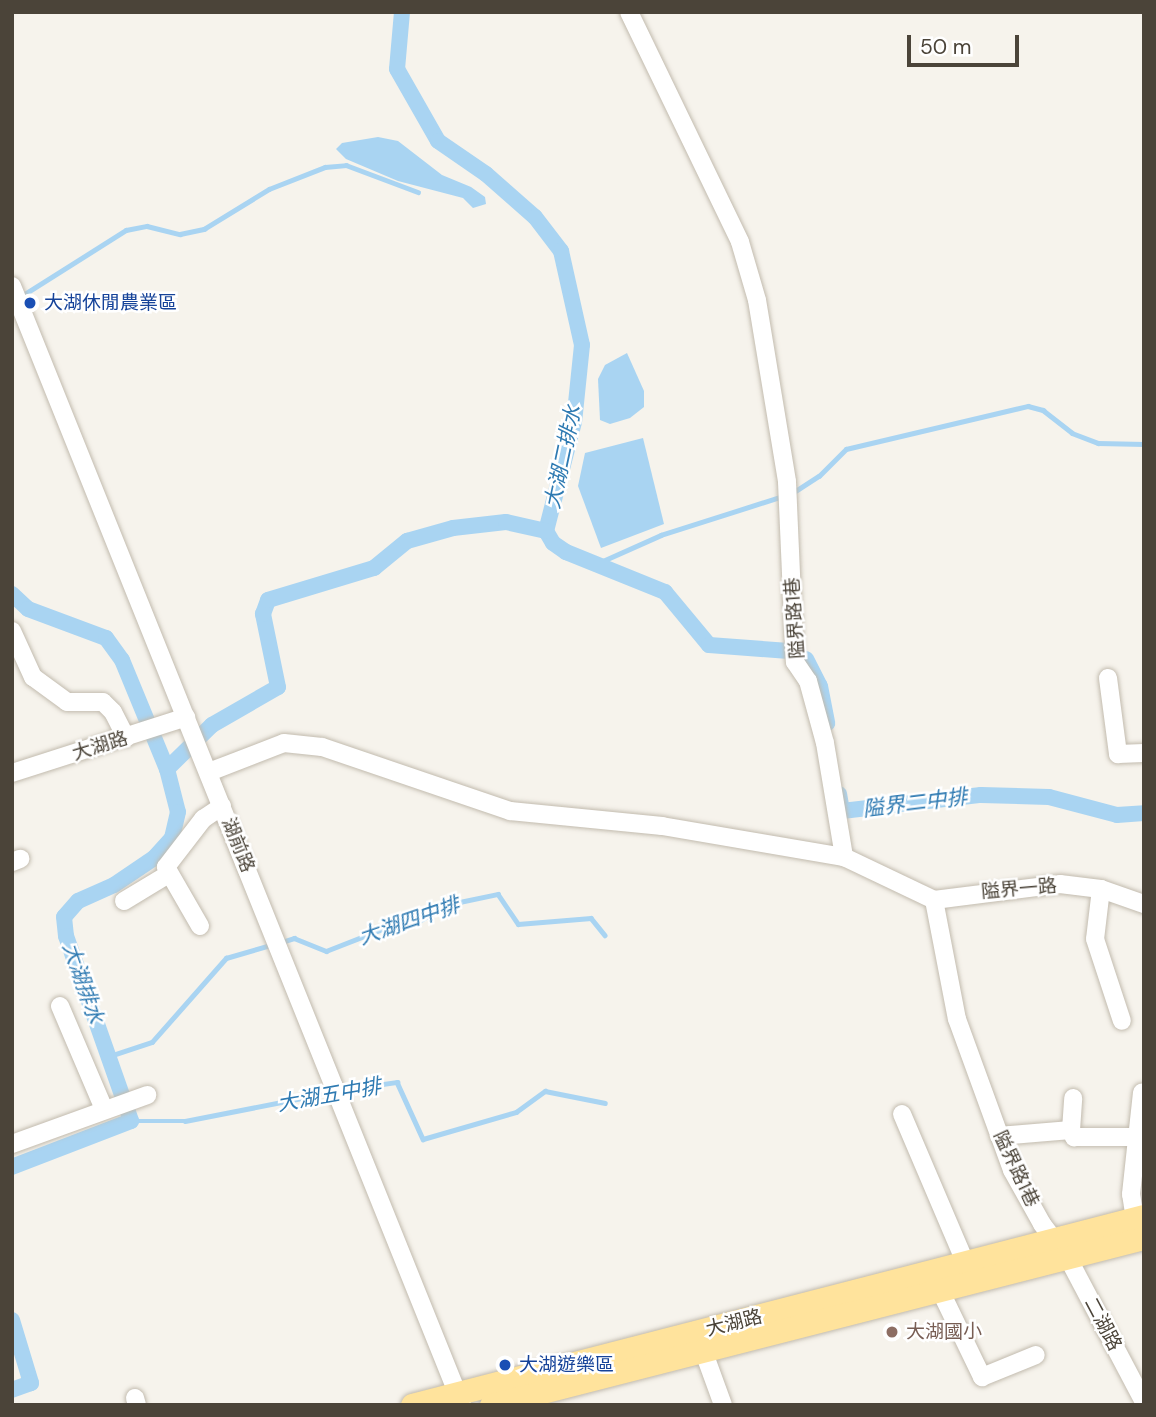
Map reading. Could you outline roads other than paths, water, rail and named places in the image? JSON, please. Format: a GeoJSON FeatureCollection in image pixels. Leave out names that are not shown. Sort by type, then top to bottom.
{"type":"FeatureCollection","features":[{"type":"Feature","properties":{"kind":"main road"},"geometry":{"type":"LineString","coordinates":[[1061,1248],[1141,1224]]}},
{"type":"Feature","properties":{"kind":"main road","name":"大湖路"},"geometry":{"type":"LineString","coordinates":[[412,1405],[460,1399],[700,1342],[940,1290],[1061,1248]]}},
{"type":"Feature","properties":{"kind":"main road","name":"大湖路"},"geometry":{"type":"LineString","coordinates":[[491,1405],[966,1264],[1061,1248]]}},
{"type":"Feature","properties":{"kind":"street","name":"隘界路1巷"},"geometry":{"type":"LineString","coordinates":[[629,12],[740,242],[757,300],[787,482],[795,662],[808,681],[825,743],[844,858]]}},
{"type":"Feature","properties":{"kind":"street","name":"湖前路"},"geometry":{"type":"LineString","coordinates":[[12,286],[460,1399]]}},
{"type":"Feature","properties":{"kind":"street"},"geometry":{"type":"LineString","coordinates":[[12,631],[33,677],[67,702],[103,702],[113,712],[126,738]]}},
{"type":"Feature","properties":{"kind":"street"},"geometry":{"type":"LineString","coordinates":[[1108,678],[1118,754],[1144,753]]}},
{"type":"Feature","properties":{"kind":"street","name":"大湖路"},"geometry":{"type":"LineString","coordinates":[[12,773],[186,717]]}},
{"type":"Feature","properties":{"kind":"street"},"geometry":{"type":"LineString","coordinates":[[209,772],[284,743],[322,747],[510,811],[662,826],[844,858],[934,900]]}},
{"type":"Feature","properties":{"kind":"street"},"geometry":{"type":"LineString","coordinates":[[200,926],[167,874],[166,867],[203,818],[222,806]]}},
{"type":"Feature","properties":{"kind":"street"},"geometry":{"type":"LineString","coordinates":[[124,901],[167,874]]}},
{"type":"Feature","properties":{"kind":"street","name":"隘界一路"},"geometry":{"type":"LineString","coordinates":[[934,900],[1060,884],[1101,889],[1144,904]]}},
{"type":"Feature","properties":{"kind":"street"},"geometry":{"type":"LineString","coordinates":[[1101,889],[1096,939],[1122,1021]]}},
{"type":"Feature","properties":{"kind":"street","name":"隘界路1巷"},"geometry":{"type":"LineString","coordinates":[[934,900],[957,1019],[999,1136],[1042,1224],[1061,1248]]}},
{"type":"Feature","properties":{"kind":"street"},"geometry":{"type":"LineString","coordinates":[[60,1006],[104,1109]]}},
{"type":"Feature","properties":{"kind":"street"},"geometry":{"type":"LineString","coordinates":[[1141,1224],[1131,1194],[1142,1093]]}},
{"type":"Feature","properties":{"kind":"street"},"geometry":{"type":"LineString","coordinates":[[12,1144],[104,1109],[147,1096]]}},
{"type":"Feature","properties":{"kind":"street"},"geometry":{"type":"LineString","coordinates":[[1073,1098],[1071,1130],[1074,1137],[1139,1137]]}},
{"type":"Feature","properties":{"kind":"street"},"geometry":{"type":"LineString","coordinates":[[902,1114],[966,1264]]}},
{"type":"Feature","properties":{"kind":"street"},"geometry":{"type":"LineString","coordinates":[[999,1136],[1071,1130]]}},
{"type":"Feature","properties":{"kind":"street","name":"二湖路"},"geometry":{"type":"LineString","coordinates":[[1061,1248],[1144,1402]]}},
{"type":"Feature","properties":{"kind":"street"},"geometry":{"type":"LineString","coordinates":[[940,1290],[982,1377],[1036,1355]]}},
{"type":"Feature","properties":{"kind":"street"},"geometry":{"type":"LineString","coordinates":[[700,1342],[723,1405]]}},
{"type":"Feature","properties":{"kind":"water"},"geometry":{"type":"Polygon","coordinates":[[[378,137],[398,141],[442,175],[471,187],[485,197],[486,204],[473,208],[463,198],[398,181],[346,159],[336,149],[342,143],[378,137]]]}},
{"type":"Feature","properties":{"kind":"water"},"geometry":{"type":"Polygon","coordinates":[[[627,353],[644,391],[644,407],[630,418],[610,424],[600,420],[598,379],[605,365],[627,353]]]}},
{"type":"Feature","properties":{"kind":"water"},"geometry":{"type":"Polygon","coordinates":[[[643,438],[664,524],[601,548],[578,486],[585,453],[643,438]]]}},
{"type":"Feature","properties":{"kind":"waterway","name":"大湖二排水"},"geometry":{"type":"LineString","coordinates":[[402,12],[397,69],[438,141],[486,174],[535,217],[561,251],[582,345],[574,422],[546,531]]}},
{"type":"Feature","properties":{"kind":"waterway"},"geometry":{"type":"LineString","coordinates":[[20,297],[126,230],[147,226],[180,234],[204,229],[269,189],[325,167],[346,165],[418,192]]}},
{"type":"Feature","properties":{"kind":"waterway"},"geometry":{"type":"LineString","coordinates":[[791,494],[819,476],[846,449],[1028,406],[1043,410],[1072,433],[1098,443],[1144,444]]}},
{"type":"Feature","properties":{"kind":"waterway"},"geometry":{"type":"LineString","coordinates":[[596,564],[661,535],[783,496]]}},
{"type":"Feature","properties":{"kind":"waterway","name":"大湖二排水"},"geometry":{"type":"LineString","coordinates":[[167,769],[212,725],[278,687],[263,614],[268,600],[374,568],[407,541],[453,528],[506,522],[546,531]]}},
{"type":"Feature","properties":{"kind":"waterway","name":"隘界二中排"},"geometry":{"type":"LineString","coordinates":[[546,531],[553,543],[566,552],[665,592],[709,645],[789,651]]}},
{"type":"Feature","properties":{"kind":"waterway","name":"大湖排水"},"geometry":{"type":"LineString","coordinates":[[12,594],[28,609],[106,638],[122,660],[167,769],[178,812],[172,838],[154,858],[114,885],[78,901],[64,917],[66,936],[131,1121],[12,1167]]}},
{"type":"Feature","properties":{"kind":"waterway","name":"隘界二中排"},"geometry":{"type":"LineString","coordinates":[[806,659],[820,686],[827,723]]}},
{"type":"Feature","properties":{"kind":"waterway","name":"隘界二中排"},"geometry":{"type":"LineString","coordinates":[[839,794],[842,811],[981,795],[1049,797],[1117,815],[1144,813]]}},
{"type":"Feature","properties":{"kind":"waterway","name":"大湖四中排"},"geometry":{"type":"LineString","coordinates":[[282,942],[294,938],[326,951],[395,924],[419,921],[450,904],[498,894],[518,924],[591,918],[605,935]]}},
{"type":"Feature","properties":{"kind":"waterway","name":"大湖四中排"},"geometry":{"type":"LineString","coordinates":[[110,1056],[152,1042],[226,958],[274,944]]}},
{"type":"Feature","properties":{"kind":"waterway","name":"大湖五中排"},"geometry":{"type":"LineString","coordinates":[[341,1090],[397,1082],[423,1139],[516,1112],[545,1091],[605,1103]]}},
{"type":"Feature","properties":{"kind":"waterway","name":"大湖五中排"},"geometry":{"type":"LineString","coordinates":[[131,1121],[185,1121],[333,1092]]}},
{"type":"Feature","properties":{"kind":"waterway","name":"大湖排水"},"geometry":{"type":"LineString","coordinates":[[12,1320],[31,1383],[12,1390]]}},
{"type":"Feature","properties":{"kind":"place","name":"大湖休閒農業區"},"geometry":{"type":"Point","coordinates":[30,303]}},
{"type":"Feature","properties":{"kind":"place","name":"大湖國小"},"geometry":{"type":"Point","coordinates":[892,1332]}},
{"type":"Feature","properties":{"kind":"place","name":"大湖遊樂區"},"geometry":{"type":"Point","coordinates":[505,1365]}}]}
